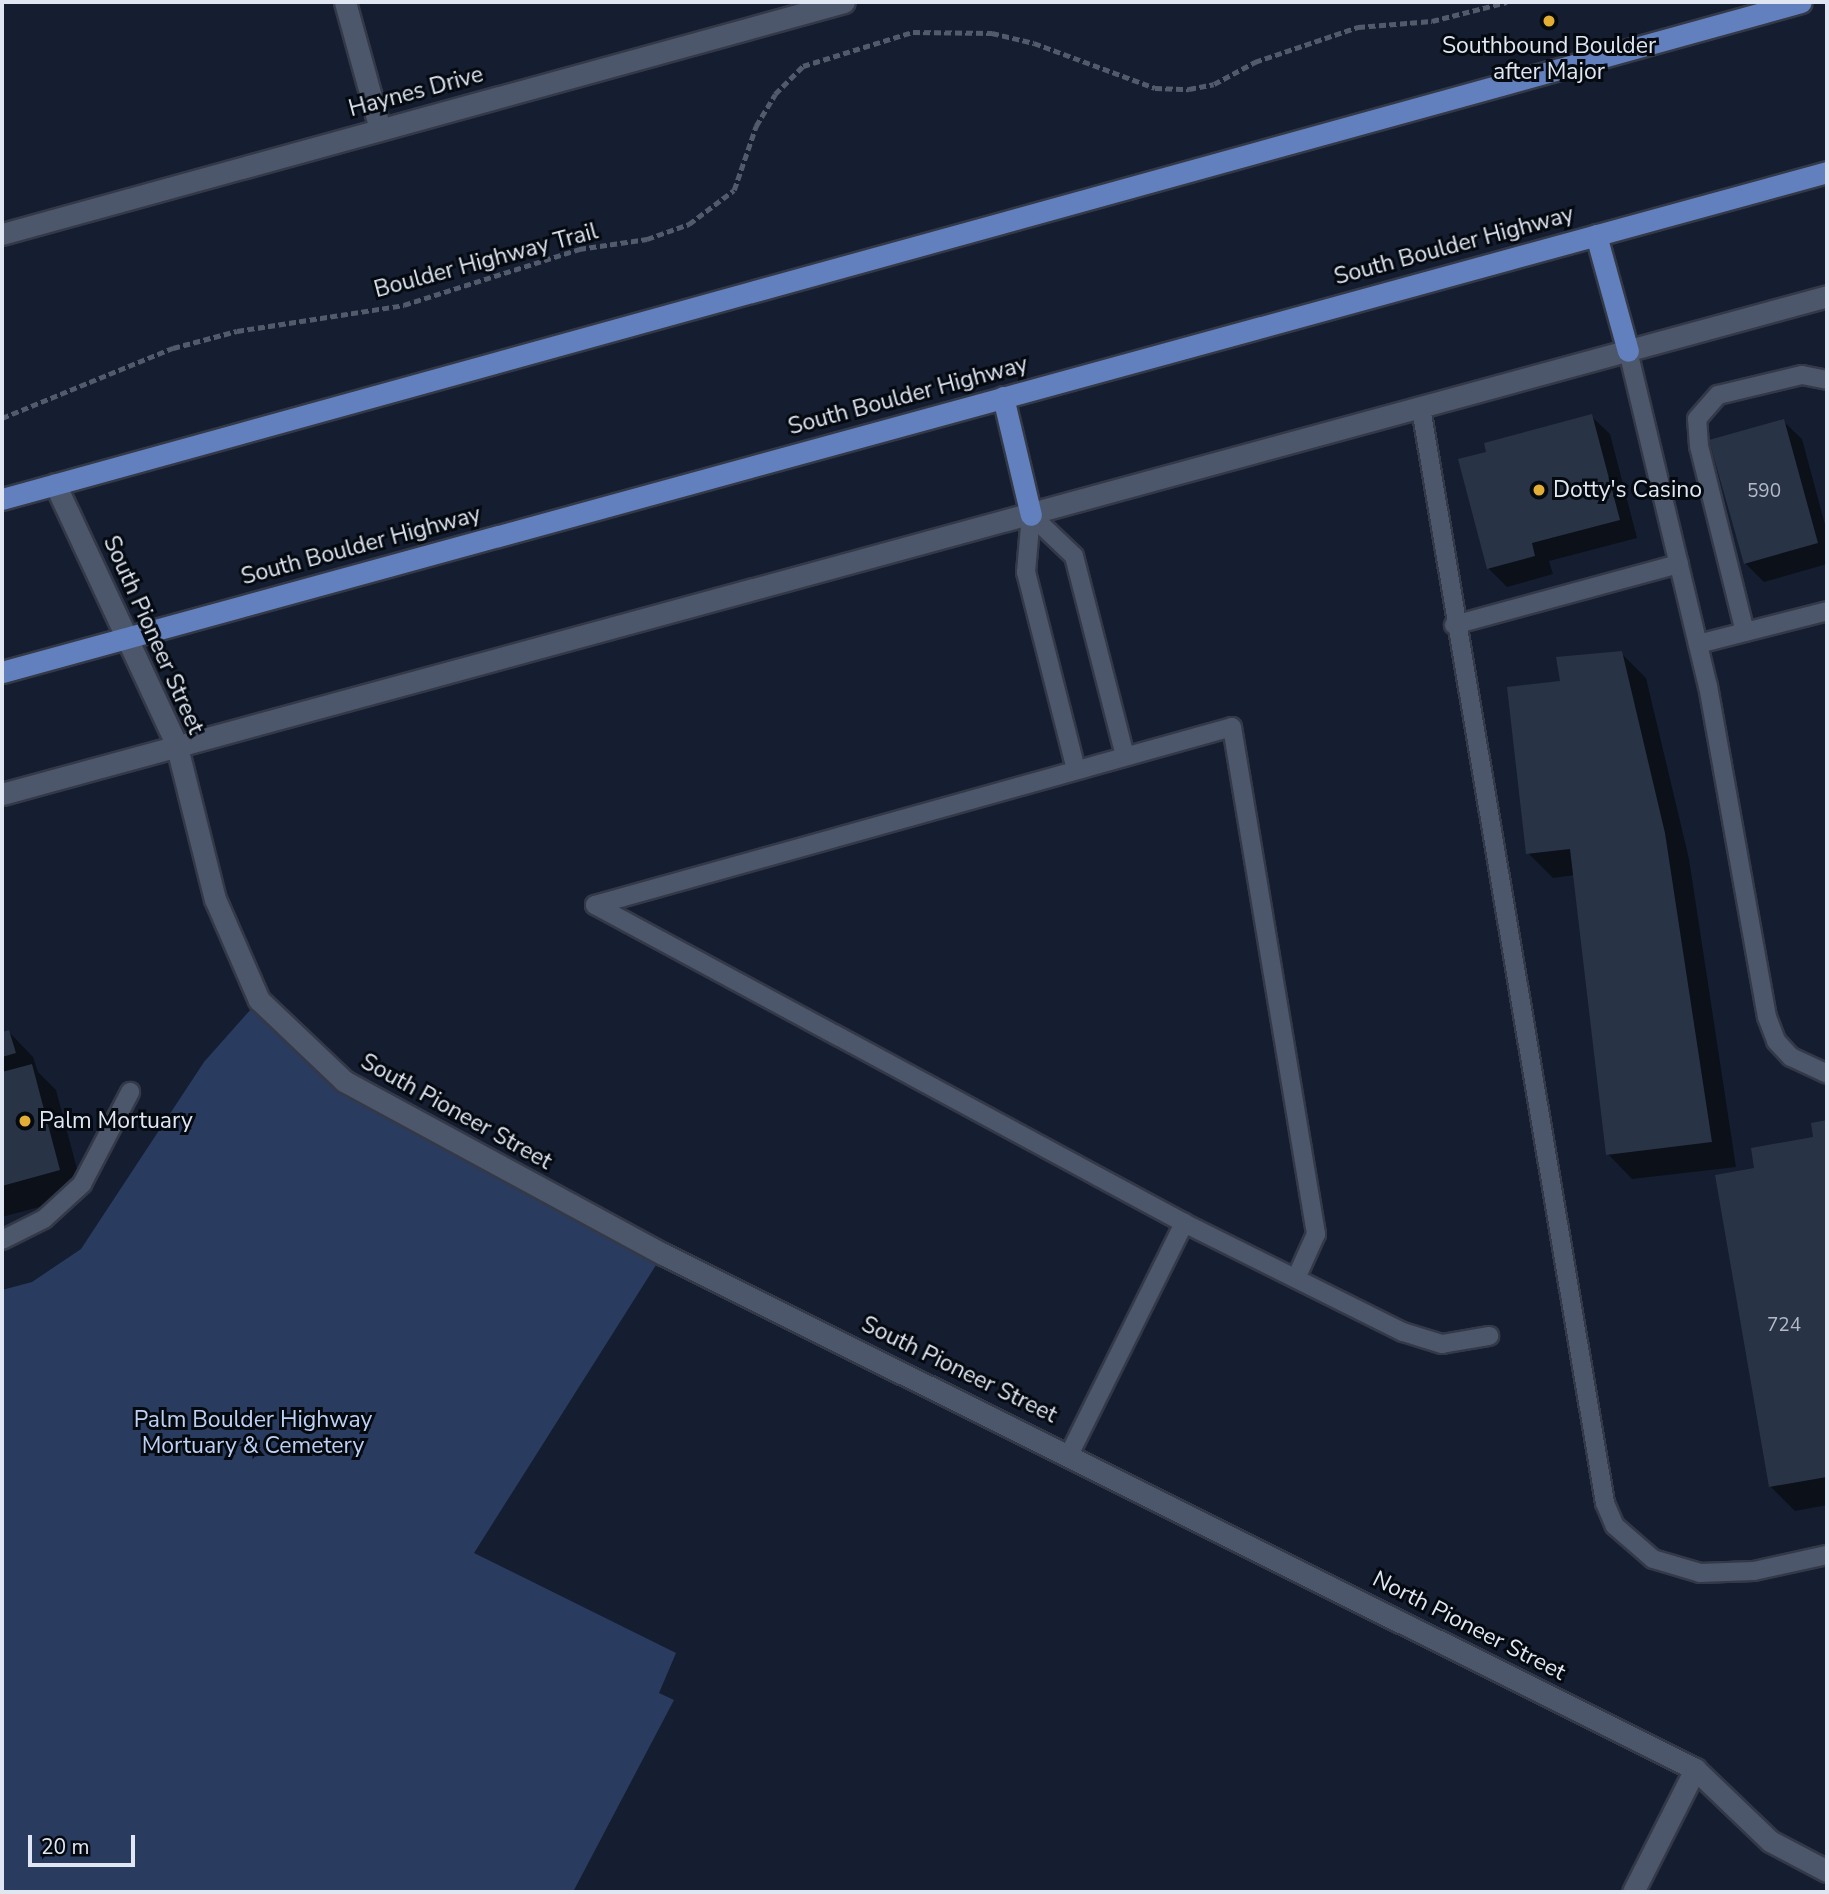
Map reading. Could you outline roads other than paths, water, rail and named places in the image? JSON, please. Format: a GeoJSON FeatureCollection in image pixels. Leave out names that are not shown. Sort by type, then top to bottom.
{"type":"FeatureCollection","features":[{"type":"Feature","properties":{"kind":"main road"},"geometry":{"type":"LineString","coordinates":[[2,499],[1801,2]]}},
{"type":"Feature","properties":{"kind":"main road","name":"South Boulder Highway"},"geometry":{"type":"LineString","coordinates":[[2,671],[1827,172]]}},
{"type":"Feature","properties":{"kind":"main road"},"geometry":{"type":"LineString","coordinates":[[1596,235],[1628,351]]}},
{"type":"Feature","properties":{"kind":"main road"},"geometry":{"type":"LineString","coordinates":[[1003,397],[1031,515]]}},
{"type":"Feature","properties":{"kind":"street"},"geometry":{"type":"LineString","coordinates":[[345,2],[380,129]]}},
{"type":"Feature","properties":{"kind":"street","name":"Haynes Drive"},"geometry":{"type":"LineString","coordinates":[[2,234],[845,2]]}},
{"type":"Feature","properties":{"kind":"street"},"geometry":{"type":"LineString","coordinates":[[2,794],[176,743],[1031,515],[1827,296]]}},
{"type":"Feature","properties":{"kind":"street","name":"South Pioneer Street"},"geometry":{"type":"LineString","coordinates":[[55,484],[176,743],[215,899],[259,1000],[344,1081],[663,1254],[1070,1453]]}},
{"type":"Feature","properties":{"kind":"street","name":"North Pioneer Street"},"geometry":{"type":"LineString","coordinates":[[1070,1453],[1695,1769],[1770,1841],[1827,1871]]}},
{"type":"Feature","properties":{"kind":"street"},"geometry":{"type":"LineString","coordinates":[[1633,1892],[1695,1769]]}},
{"type":"Feature","properties":{"kind":"lane"},"geometry":{"type":"LineString","coordinates":[[1628,351],[1698,644],[1767,1017],[1776,1041],[1791,1057],[1827,1074]]}},
{"type":"Feature","properties":{"kind":"lane"},"geometry":{"type":"LineString","coordinates":[[1745,632],[1699,446],[1697,419],[1718,394],[1802,375],[1827,380]]}},
{"type":"Feature","properties":{"kind":"lane"},"geometry":{"type":"LineString","coordinates":[[1421,408],[1454,625],[1605,1503],[1615,1526],[1653,1559],[1700,1573],[1754,1571],[1827,1555]]}},
{"type":"Feature","properties":{"kind":"lane"},"geometry":{"type":"LineString","coordinates":[[1031,515],[1074,555],[1125,756]]}},
{"type":"Feature","properties":{"kind":"lane"},"geometry":{"type":"LineString","coordinates":[[1031,515],[1026,572],[1076,770]]}},
{"type":"Feature","properties":{"kind":"lane"},"geometry":{"type":"LineString","coordinates":[[1454,625],[1679,564]]}},
{"type":"Feature","properties":{"kind":"lane"},"geometry":{"type":"LineString","coordinates":[[1698,644],[1827,611]]}},
{"type":"Feature","properties":{"kind":"lane"},"geometry":{"type":"LineString","coordinates":[[1297,1276],[1316,1234],[1232,727],[595,905],[1184,1223],[1297,1276],[1403,1332],[1442,1344],[1489,1335]]}},
{"type":"Feature","properties":{"kind":"lane"},"geometry":{"type":"LineString","coordinates":[[2,1240],[44,1219],[82,1184],[130,1092]]}},
{"type":"Feature","properties":{"kind":"lane"},"geometry":{"type":"LineString","coordinates":[[1070,1453],[1184,1223]]}},
{"type":"Feature","properties":{"kind":"place","name":"Southbound Boulder after Major"},"geometry":{"type":"Point","coordinates":[1549,21]}},
{"type":"Feature","properties":{"kind":"place","name":"Dotty's Casino"},"geometry":{"type":"Point","coordinates":[1539,490]}},
{"type":"Feature","properties":{"kind":"place","name":"Palm Mortuary"},"geometry":{"type":"Point","coordinates":[25,1121]}},
{"type":"Feature","properties":{"kind":"park label","name":"Palm Boulder Highway Mortuary & Cemetery"},"geometry":{"type":"Point","coordinates":[253,1433]}}]}
